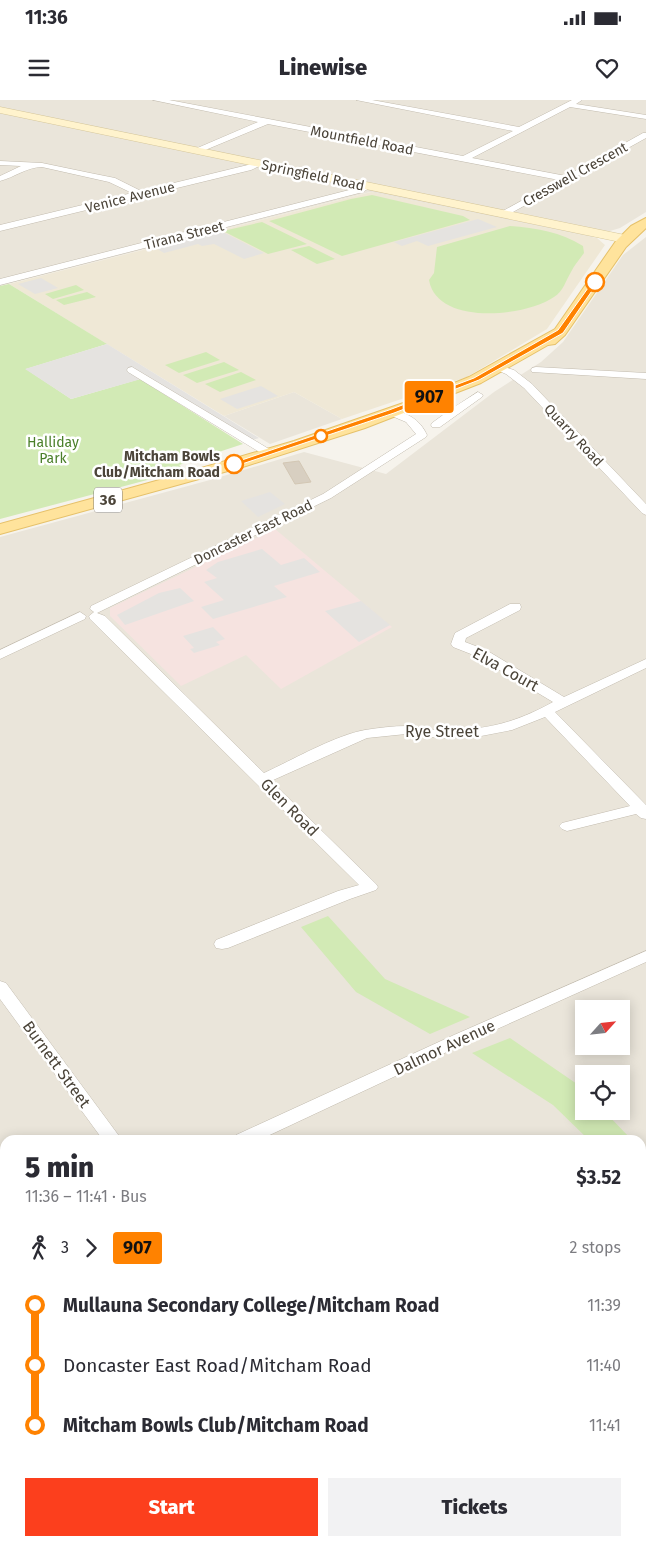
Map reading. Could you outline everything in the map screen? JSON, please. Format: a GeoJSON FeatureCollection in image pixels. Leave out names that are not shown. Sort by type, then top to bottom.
{"type":"FeatureCollection","features":[{"type":"Feature","properties":{"kind":"main road","name":"Springfield Road"},"geometry":{"type":"LineString","coordinates":[[0,110],[625,239]]}},
{"type":"Feature","properties":{"kind":"main road","name":"36"},"geometry":{"type":"LineString","coordinates":[[0,529],[161,486],[270,454],[391,412],[530,359],[560,332],[625,239],[646,222]]}},
{"type":"Feature","properties":{"kind":"main road","name":"36"},"geometry":{"type":"LineString","coordinates":[[391,412],[477,388],[503,370]]}},
{"type":"Feature","properties":{"kind":"street","name":"Mountfield Road"},"geometry":{"type":"LineString","coordinates":[[157,100],[567,179]]}},
{"type":"Feature","properties":{"kind":"street"},"geometry":{"type":"LineString","coordinates":[[360,100],[522,130]]}},
{"type":"Feature","properties":{"kind":"street"},"geometry":{"type":"LineString","coordinates":[[464,159],[578,100]]}},
{"type":"Feature","properties":{"kind":"street"},"geometry":{"type":"LineString","coordinates":[[201,108],[215,103]]}},
{"type":"Feature","properties":{"kind":"street"},"geometry":{"type":"LineString","coordinates":[[570,105],[646,118]]}},
{"type":"Feature","properties":{"kind":"street"},"geometry":{"type":"LineString","coordinates":[[198,151],[267,122]]}},
{"type":"Feature","properties":{"kind":"street","name":"Cresswell Crescent"},"geometry":{"type":"LineString","coordinates":[[504,214],[646,135]]}},
{"type":"Feature","properties":{"kind":"street"},"geometry":{"type":"LineString","coordinates":[[0,163],[64,169],[112,180],[140,194]]}},
{"type":"Feature","properties":{"kind":"street","name":"Venice Avenue"},"geometry":{"type":"LineString","coordinates":[[0,228],[260,164]]}},
{"type":"Feature","properties":{"kind":"street"},"geometry":{"type":"LineString","coordinates":[[0,179],[19,172],[29,165]]}},
{"type":"Feature","properties":{"kind":"street","name":"Tirana Street"},"geometry":{"type":"LineString","coordinates":[[0,282],[360,190],[368,186]]}},
{"type":"Feature","properties":{"kind":"street"},"geometry":{"type":"LineString","coordinates":[[132,370],[270,454]]}},
{"type":"Feature","properties":{"kind":"street","name":"Quarry Road"},"geometry":{"type":"LineString","coordinates":[[503,370],[528,386],[646,511]]}},
{"type":"Feature","properties":{"kind":"street"},"geometry":{"type":"LineString","coordinates":[[536,370],[646,376]]}},
{"type":"Feature","properties":{"kind":"street"},"geometry":{"type":"LineString","coordinates":[[436,425],[478,395]]}},
{"type":"Feature","properties":{"kind":"street"},"geometry":{"type":"LineString","coordinates":[[434,401],[447,405],[453,412]]}},
{"type":"Feature","properties":{"kind":"street","name":"Doncaster East Road"},"geometry":{"type":"LineString","coordinates":[[95,613],[327,496],[405,444],[409,432],[393,418],[391,412]]}},
{"type":"Feature","properties":{"kind":"street","name":"Elva Court"},"geometry":{"type":"LineString","coordinates":[[516,606],[460,636],[458,644],[481,653],[562,702]]}},
{"type":"Feature","properties":{"kind":"street"},"geometry":{"type":"LineString","coordinates":[[0,655],[80,616],[89,618],[95,613]]}},
{"type":"Feature","properties":{"kind":"street","name":"Glen Road"},"geometry":{"type":"LineString","coordinates":[[95,613],[370,887],[344,895],[222,944]]}},
{"type":"Feature","properties":{"kind":"street","name":"Rye Street"},"geometry":{"type":"LineString","coordinates":[[263,780],[344,741],[365,734],[406,730],[440,734],[476,733],[507,727],[548,711],[562,702],[646,663]]}},
{"type":"Feature","properties":{"kind":"street"},"geometry":{"type":"LineString","coordinates":[[548,711],[643,811]]}},
{"type":"Feature","properties":{"kind":"street"},"geometry":{"type":"LineString","coordinates":[[567,826],[643,811]]}},
{"type":"Feature","properties":{"kind":"street","name":"Dalmor Avenue"},"geometry":{"type":"LineString","coordinates":[[253,1135],[460,1039],[646,956]]}},
{"type":"Feature","properties":{"kind":"street","name":"Burnett Street"},"geometry":{"type":"LineString","coordinates":[[0,987],[109,1135]]}},
{"type":"Feature","properties":{"kind":"shaded area"},"geometry":{"type":"Polygon","coordinates":[[[0,100],[646,100],[646,212],[620,228],[590,237],[370,192],[0,286],[0,100]]]}},
{"type":"Feature","properties":{"kind":"shaded area"},"geometry":{"type":"Polygon","coordinates":[[[371,192],[597,238],[605,245],[547,329],[467,377],[342,419],[294,392],[224,416],[9,284],[371,192]]]}},
{"type":"Feature","properties":{"kind":"shaded area"},"geometry":{"type":"Polygon","coordinates":[[[478,219],[497,227],[428,246],[417,241],[402,246],[394,242],[478,219]]]}},
{"type":"Feature","properties":{"kind":"shaded area"},"geometry":{"type":"Polygon","coordinates":[[[219,230],[264,253],[244,259],[214,244],[202,246],[198,244],[164,253],[154,247],[219,230]]]}},
{"type":"Feature","properties":{"kind":"shaded area"},"geometry":{"type":"Polygon","coordinates":[[[646,237],[646,1135],[0,1135],[0,537],[210,480],[304,452],[386,474],[494,392],[541,362],[563,342],[623,255],[646,237]]]}},
{"type":"Feature","properties":{"kind":"shaded area"},"geometry":{"type":"Polygon","coordinates":[[[41,278],[58,288],[35,294],[18,284],[41,278]]]}},
{"type":"Feature","properties":{"kind":"shaded area"},"geometry":{"type":"Polygon","coordinates":[[[107,344],[259,438],[245,442],[141,379],[71,399],[25,369],[107,344]]]}},
{"type":"Feature","properties":{"kind":"shaded area"},"geometry":{"type":"Polygon","coordinates":[[[261,386],[278,396],[237,409],[220,399],[261,386]]]}},
{"type":"Feature","properties":{"kind":"shaded area"},"geometry":{"type":"Polygon","coordinates":[[[294,392],[342,419],[270,444],[224,416],[294,392]]]}},
{"type":"Feature","properties":{"kind":"shaded area"},"geometry":{"type":"Polygon","coordinates":[[[270,492],[285,504],[258,517],[241,501],[270,492]]]}},
{"type":"Feature","properties":{"kind":"shaded area"},"geometry":{"type":"Polygon","coordinates":[[[275,529],[392,627],[281,689],[246,655],[181,686],[110,616],[110,608],[275,529]]]}},
{"type":"Feature","properties":{"kind":"shaded area"},"geometry":{"type":"Polygon","coordinates":[[[262,549],[281,565],[304,558],[320,572],[274,586],[287,597],[213,619],[201,607],[224,600],[204,582],[217,578],[206,570],[218,562],[262,549]]]}},
{"type":"Feature","properties":{"kind":"shaded area"},"geometry":{"type":"Polygon","coordinates":[[[180,588],[194,601],[125,625],[117,615],[159,593],[180,588]]]}},
{"type":"Feature","properties":{"kind":"shaded area"},"geometry":{"type":"Polygon","coordinates":[[[361,601],[390,625],[359,642],[325,611],[361,601]]]}},
{"type":"Feature","properties":{"kind":"shaded area"},"geometry":{"type":"Polygon","coordinates":[[[213,627],[225,639],[216,642],[220,645],[194,653],[190,649],[194,648],[183,636],[213,627]]]}},
{"type":"Feature","properties":{"kind":"green space"},"geometry":{"type":"Polygon","coordinates":[[[372,195],[463,216],[470,220],[342,256],[269,221],[351,199],[372,195]]]}},
{"type":"Feature","properties":{"kind":"green space"},"geometry":{"type":"Polygon","coordinates":[[[262,222],[307,244],[268,254],[223,231],[262,222]]]}},
{"type":"Feature","properties":{"kind":"green space"},"geometry":{"type":"Polygon","coordinates":[[[510,226],[548,232],[566,237],[583,246],[584,253],[557,295],[541,304],[523,309],[504,313],[484,313],[464,311],[448,305],[435,295],[429,280],[434,273],[437,247],[510,226]]]}},
{"type":"Feature","properties":{"kind":"green space"},"geometry":{"type":"Polygon","coordinates":[[[309,246],[335,259],[317,264],[291,250],[309,246]]]}},
{"type":"Feature","properties":{"kind":"green space","name":"Halliday Park"},"geometry":{"type":"Polygon","coordinates":[[[9,284],[107,344],[26,369],[71,399],[140,379],[243,444],[179,465],[185,470],[0,519],[0,286],[9,284]]]}},
{"type":"Feature","properties":{"kind":"green space"},"geometry":{"type":"Polygon","coordinates":[[[76,285],[84,290],[53,299],[45,294],[76,285]]]}},
{"type":"Feature","properties":{"kind":"green space"},"geometry":{"type":"Polygon","coordinates":[[[87,292],[96,297],[64,305],[56,300],[87,292]]]}},
{"type":"Feature","properties":{"kind":"green space"},"geometry":{"type":"Polygon","coordinates":[[[206,352],[220,360],[179,373],[165,365],[206,352]]]}},
{"type":"Feature","properties":{"kind":"green space"},"geometry":{"type":"Polygon","coordinates":[[[224,362],[239,370],[197,383],[183,375],[224,362]]]}},
{"type":"Feature","properties":{"kind":"green space"},"geometry":{"type":"Polygon","coordinates":[[[241,372],[256,380],[220,392],[205,384],[241,372]]]}},
{"type":"Feature","properties":{"kind":"green space"},"geometry":{"type":"Polygon","coordinates":[[[328,916],[385,979],[470,1017],[430,1034],[356,992],[301,927],[328,916]]]}},
{"type":"Feature","properties":{"kind":"green space"},"geometry":{"type":"Polygon","coordinates":[[[510,1038],[575,1083],[575,1120],[613,1120],[627,1135],[584,1135],[553,1105],[472,1053],[510,1038]]]}},
{"type":"Feature","properties":{"kind":"building"},"geometry":{"type":"Polygon","coordinates":[[[299,461],[311,482],[295,484],[283,463],[299,461]]]}},
{"type":"Feature","properties":{"kind":"bus line","name":"907"},"geometry":{"type":"LineString","coordinates":[[234,464],[270,454],[391,412],[476,379],[560,332],[595,282]]}},
{"type":"Feature","properties":{"kind":"place","name":"Mitcham Bowls Club/Mitcham Road"},"geometry":{"type":"Point","coordinates":[234,464]}}]}
